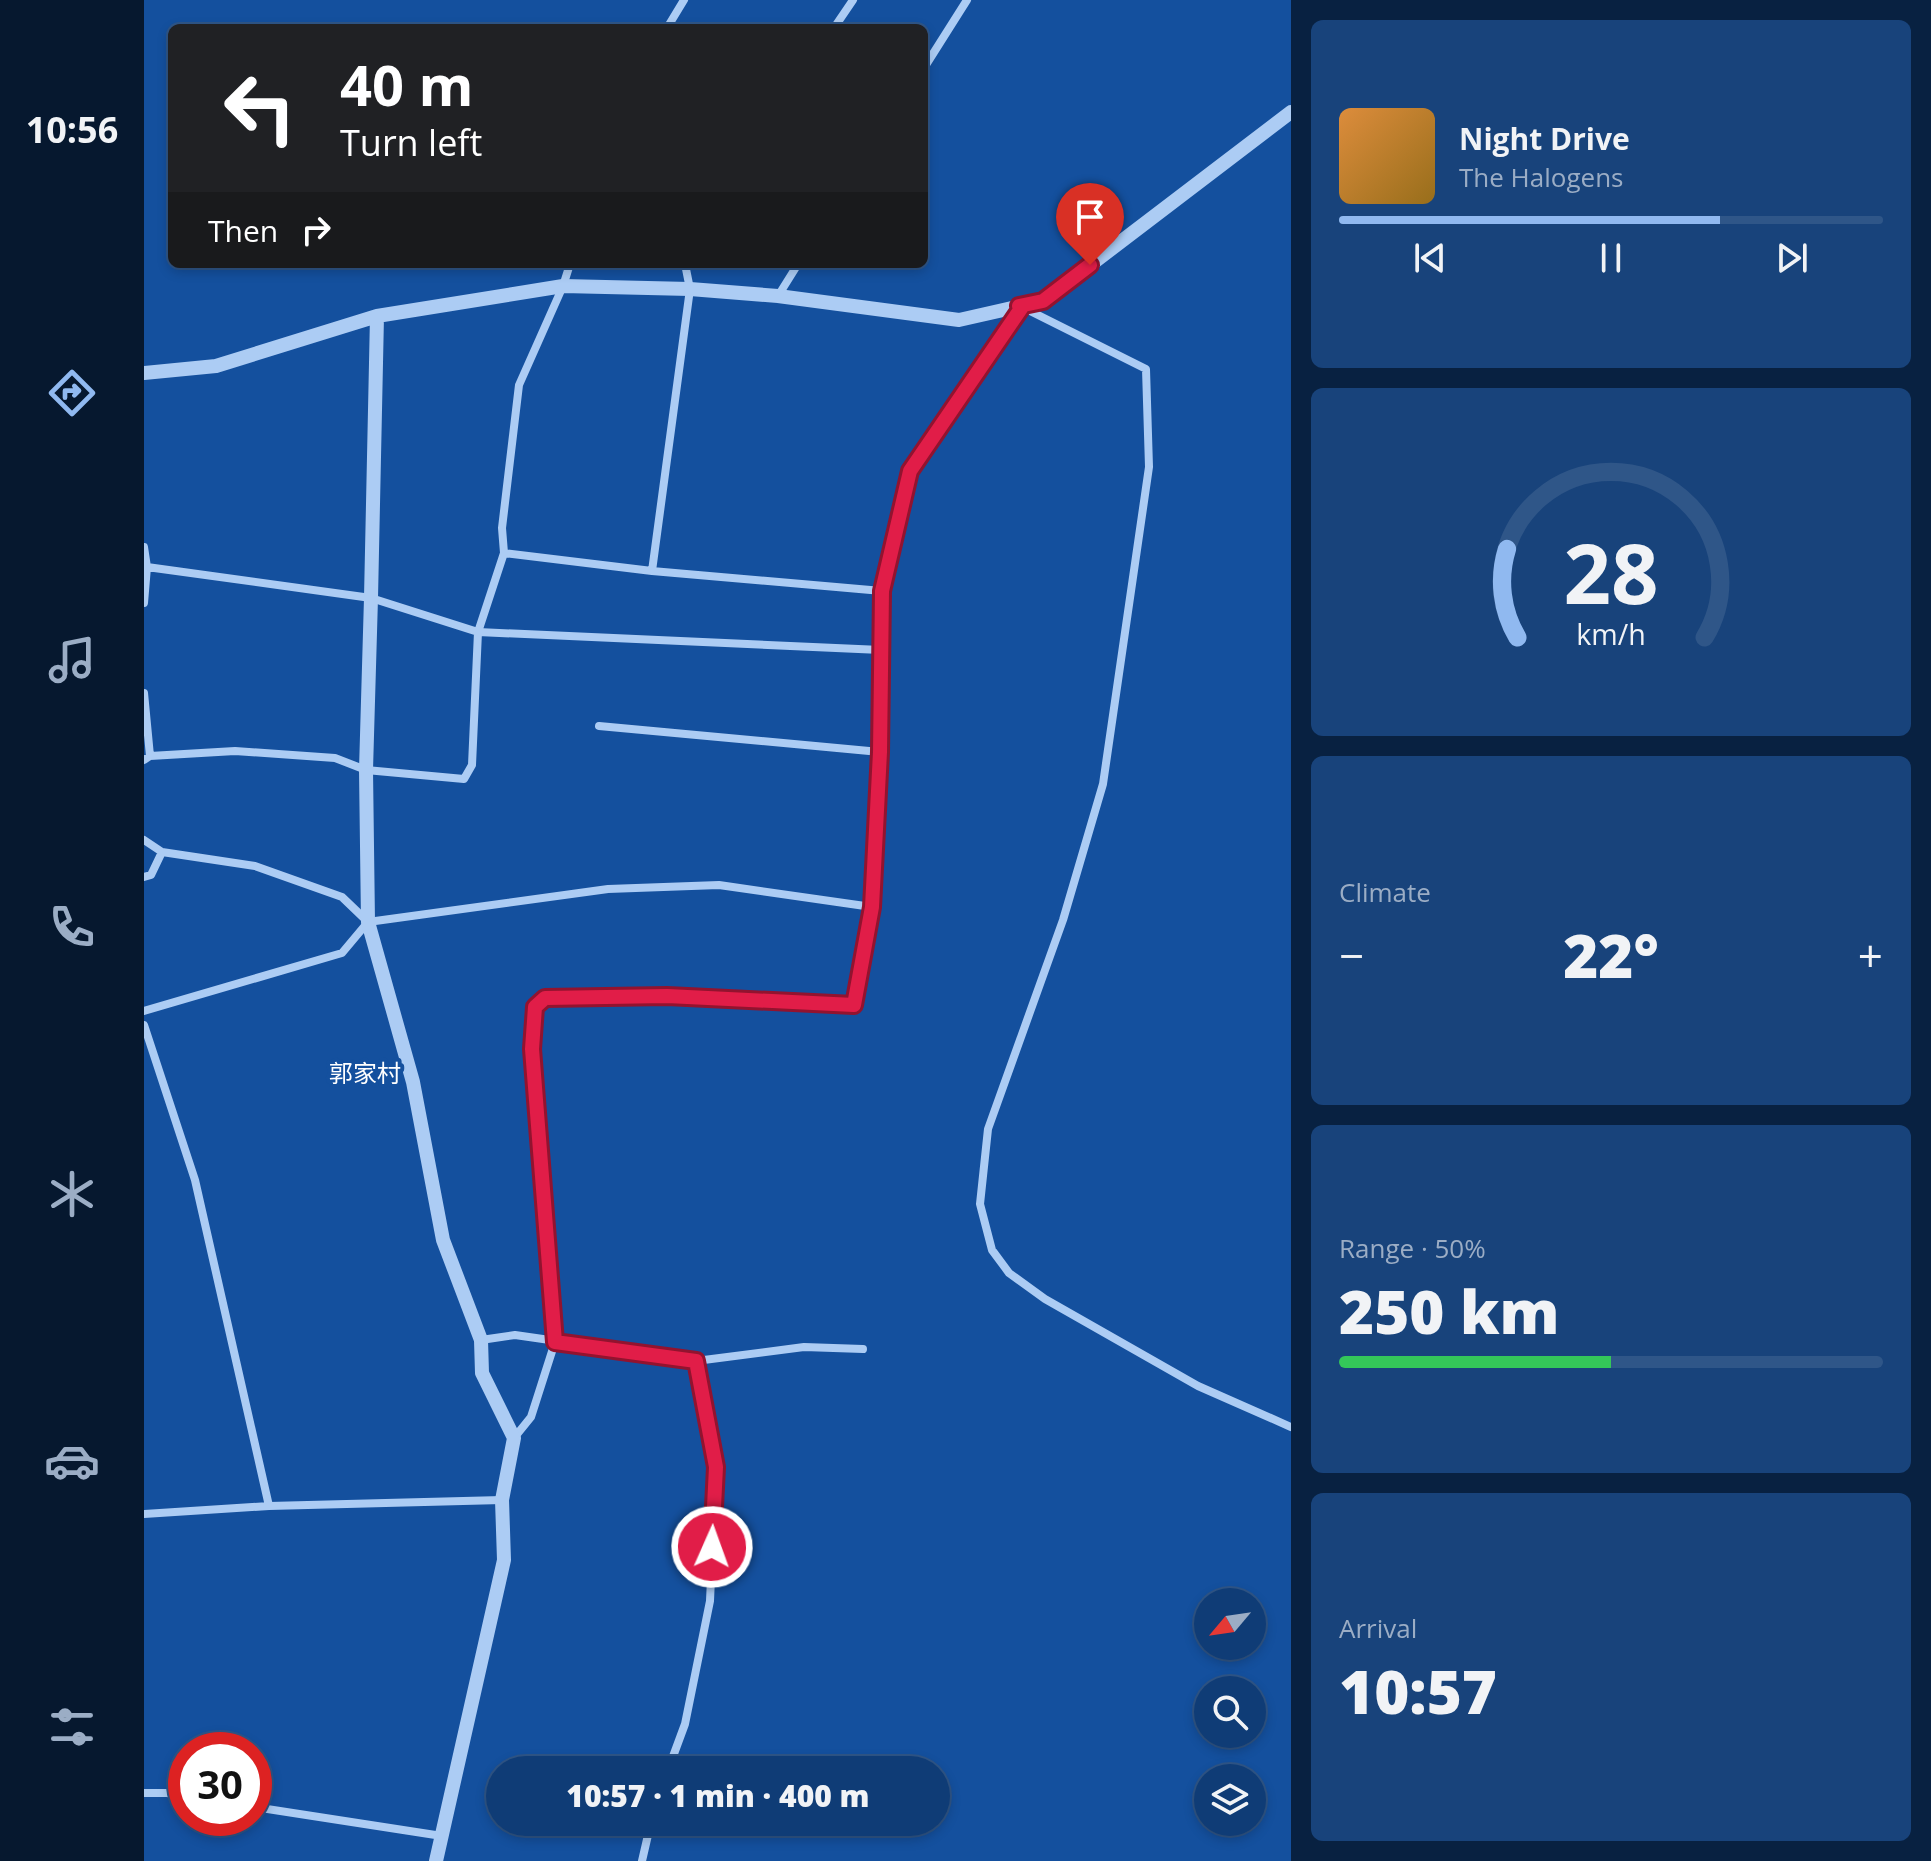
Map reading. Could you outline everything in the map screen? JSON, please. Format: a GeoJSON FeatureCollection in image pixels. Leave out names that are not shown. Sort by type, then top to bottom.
{"type":"FeatureCollection","features":[{"type":"Feature","properties":{"kind":"street"},"geometry":{"type":"LineString","coordinates":[[669,24],[684,0]]}},
{"type":"Feature","properties":{"kind":"street"},"geometry":{"type":"LineString","coordinates":[[837,24],[853,0]]}},
{"type":"Feature","properties":{"kind":"street"},"geometry":{"type":"LineString","coordinates":[[928,62],[967,0]]}},
{"type":"Feature","properties":{"kind":"street"},"geometry":{"type":"LineString","coordinates":[[144,373],[216,366],[377,316],[563,286],[690,289],[778,296],[959,320],[1021,307],[1043,301],[1291,112]]}},
{"type":"Feature","properties":{"kind":"street"},"geometry":{"type":"LineString","coordinates":[[144,693],[147,758],[235,751],[335,758],[366,770],[464,779],[472,765],[478,632],[504,553],[502,528],[519,385],[569,268]]}},
{"type":"Feature","properties":{"kind":"street"},"geometry":{"type":"LineString","coordinates":[[652,571],[690,289],[686,268]]}},
{"type":"Feature","properties":{"kind":"street"},"geometry":{"type":"LineString","coordinates":[[778,296],[796,268]]}},
{"type":"Feature","properties":{"kind":"street"},"geometry":{"type":"LineString","coordinates":[[436,1861],[504,1560],[502,1500],[514,1438],[531,1417],[555,1342],[532,1049],[535,1007],[545,998],[667,996],[854,1005],[872,907],[880,752],[882,591],[910,471],[1021,307]]}},
{"type":"Feature","properties":{"kind":"street"},"geometry":{"type":"LineString","coordinates":[[1021,307],[1146,369],[1149,467],[1103,784],[1063,920],[988,1129],[980,1204],[992,1250],[1009,1273],[1045,1299],[1198,1386],[1291,1427]]}},
{"type":"Feature","properties":{"kind":"street"},"geometry":{"type":"LineString","coordinates":[[377,316],[366,770],[368,922],[413,1082],[443,1240],[481,1340],[482,1373],[514,1438]]}},
{"type":"Feature","properties":{"kind":"street"},"geometry":{"type":"LineString","coordinates":[[144,547],[147,567],[144,603]]}},
{"type":"Feature","properties":{"kind":"street"},"geometry":{"type":"LineString","coordinates":[[504,553],[652,571],[882,591]]}},
{"type":"Feature","properties":{"kind":"street"},"geometry":{"type":"LineString","coordinates":[[147,567],[371,598],[478,632],[881,650]]}},
{"type":"Feature","properties":{"kind":"street"},"geometry":{"type":"LineString","coordinates":[[599,726],[880,752]]}},
{"type":"Feature","properties":{"kind":"street"},"geometry":{"type":"LineString","coordinates":[[144,840],[162,852],[255,866],[342,897],[368,922]]}},
{"type":"Feature","properties":{"kind":"street"},"geometry":{"type":"LineString","coordinates":[[144,877],[151,875],[162,852]]}},
{"type":"Feature","properties":{"kind":"street"},"geometry":{"type":"LineString","coordinates":[[144,1011],[342,953],[368,922],[608,889],[719,885],[872,907]]}},
{"type":"Feature","properties":{"kind":"street"},"geometry":{"type":"LineString","coordinates":[[144,1025],[195,1180],[269,1506]]}},
{"type":"Feature","properties":{"kind":"street"},"geometry":{"type":"LineString","coordinates":[[481,1340],[515,1335],[696,1361],[804,1347],[863,1349]]}},
{"type":"Feature","properties":{"kind":"street"},"geometry":{"type":"LineString","coordinates":[[673,1756],[685,1724],[710,1601],[716,1467],[696,1361]]}},
{"type":"Feature","properties":{"kind":"street"},"geometry":{"type":"LineString","coordinates":[[144,1514],[269,1506],[502,1500]]}},
{"type":"Feature","properties":{"kind":"street"},"geometry":{"type":"LineString","coordinates":[[144,1793],[168,1793]]}},
{"type":"Feature","properties":{"kind":"street"},"geometry":{"type":"LineString","coordinates":[[272,1810],[442,1836]]}},
{"type":"Feature","properties":{"kind":"street"},"geometry":{"type":"LineString","coordinates":[[642,1861],[648,1836]]}},
{"type":"Feature","properties":{"kind":"district","name":"郭家村"},"geometry":{"type":"Point","coordinates":[365,1074]}},
{"type":"Feature","properties":{"kind":"route"},"geometry":{"type":"LineString","coordinates":[[712,1547],[716,1467],[696,1361],[555,1342],[532,1049],[535,1007],[545,998],[667,996],[854,1005],[872,907],[880,752],[882,591],[910,471],[1022,307],[1019,306],[1043,301],[1090,265]]}}]}
